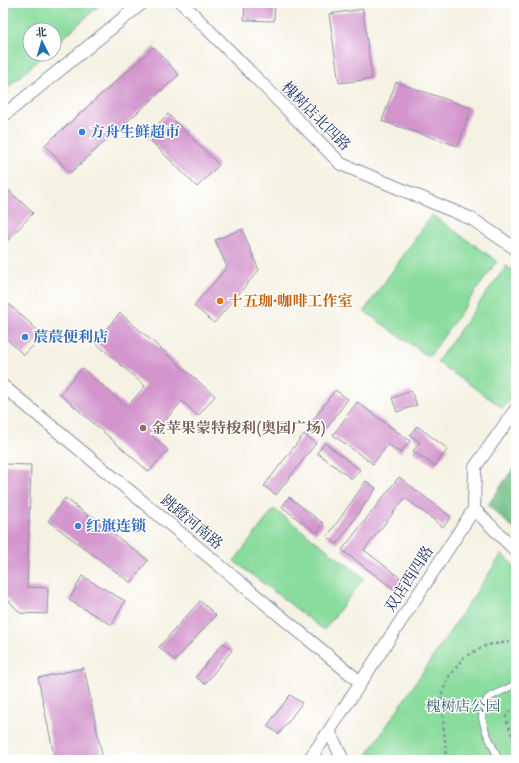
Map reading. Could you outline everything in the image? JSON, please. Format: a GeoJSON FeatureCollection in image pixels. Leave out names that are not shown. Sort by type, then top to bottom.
{"type":"FeatureCollection","features":[{"type":"Feature","properties":{"kind":"street"},"geometry":{"type":"LineString","coordinates":[[3,116],[142,3]]}},
{"type":"Feature","properties":{"kind":"street","name":"槐树店北四路"},"geometry":{"type":"LineString","coordinates":[[182,3],[341,164],[472,219],[516,249]]}},
{"type":"Feature","properties":{"kind":"street","name":"跳蹬河南路"},"geometry":{"type":"LineString","coordinates":[[3,386],[360,682]]}},
{"type":"Feature","properties":{"kind":"street"},"geometry":{"type":"LineString","coordinates":[[516,409],[475,467],[474,509],[516,551]]}},
{"type":"Feature","properties":{"kind":"street","name":"双店西四路"},"geometry":{"type":"LineString","coordinates":[[309,760],[474,509]]}},
{"type":"Feature","properties":{"kind":"street"},"geometry":{"type":"LineString","coordinates":[[329,731],[343,760]]}},
{"type":"Feature","properties":{"kind":"lane"},"geometry":{"type":"LineString","coordinates":[[499,760],[486,732],[482,718],[483,706],[488,698],[516,684]]}},
{"type":"Feature","properties":{"kind":"path"},"geometry":{"type":"LineString","coordinates":[[446,760],[441,696],[448,678],[464,657],[487,645],[516,642]]}},
{"type":"Feature","properties":{"kind":"path"},"geometry":{"type":"LineString","coordinates":[[516,709],[510,711],[506,715],[507,722],[516,745]]}},
{"type":"Feature","properties":{"kind":"green space"},"geometry":{"type":"Polygon","coordinates":[[[3,3],[102,3],[62,39],[62,22],[22,22],[22,62],[36,62],[3,92],[3,3]]]}},
{"type":"Feature","properties":{"kind":"green space"},"geometry":{"type":"Polygon","coordinates":[[[432,215],[497,261],[429,357],[364,311],[432,215]]]}},
{"type":"Feature","properties":{"kind":"green space"},"geometry":{"type":"Polygon","coordinates":[[[506,266],[516,273],[516,390],[503,408],[437,362],[506,266]]]}},
{"type":"Feature","properties":{"kind":"green space"},"geometry":{"type":"Polygon","coordinates":[[[516,464],[516,531],[488,505],[516,464]]]}},
{"type":"Feature","properties":{"kind":"green space"},"geometry":{"type":"Polygon","coordinates":[[[274,509],[364,578],[324,630],[234,561],[274,509]]]}},
{"type":"Feature","properties":{"kind":"green space","name":"槐树店公园"},"geometry":{"type":"Polygon","coordinates":[[[502,554],[516,568],[516,760],[369,760],[367,755],[502,554]]]}},
{"type":"Feature","properties":{"kind":"building"},"geometry":{"type":"Polygon","coordinates":[[[245,3],[275,3],[274,21],[244,20],[245,3]]]}},
{"type":"Feature","properties":{"kind":"building"},"geometry":{"type":"Polygon","coordinates":[[[363,9],[372,79],[339,83],[329,14],[363,9]]]}},
{"type":"Feature","properties":{"kind":"building"},"geometry":{"type":"Polygon","coordinates":[[[154,47],[179,75],[70,173],[45,145],[154,47]]]}},
{"type":"Feature","properties":{"kind":"building"},"geometry":{"type":"Polygon","coordinates":[[[396,82],[471,108],[458,146],[382,121],[396,82]]]}},
{"type":"Feature","properties":{"kind":"building"},"geometry":{"type":"Polygon","coordinates":[[[168,114],[219,165],[197,187],[146,136],[168,114]]]}},
{"type":"Feature","properties":{"kind":"building"},"geometry":{"type":"Polygon","coordinates":[[[4,186],[33,213],[3,245],[3,187],[4,186]]]}},
{"type":"Feature","properties":{"kind":"building"},"geometry":{"type":"Polygon","coordinates":[[[242,229],[259,270],[214,323],[194,306],[227,267],[215,240],[242,229]]]}},
{"type":"Feature","properties":{"kind":"building"},"geometry":{"type":"Polygon","coordinates":[[[3,299],[43,335],[24,355],[3,336],[3,299]]]}},
{"type":"Feature","properties":{"kind":"building"},"geometry":{"type":"Polygon","coordinates":[[[120,313],[215,396],[198,416],[182,401],[152,436],[168,450],[149,472],[60,394],[82,368],[127,407],[145,386],[95,342],[120,313]]]}},
{"type":"Feature","properties":{"kind":"building"},"geometry":{"type":"Polygon","coordinates":[[[335,390],[348,399],[324,432],[311,423],[335,390]]]}},
{"type":"Feature","properties":{"kind":"building"},"geometry":{"type":"Polygon","coordinates":[[[411,391],[417,405],[397,412],[392,398],[411,391]]]}},
{"type":"Feature","properties":{"kind":"building"},"geometry":{"type":"Polygon","coordinates":[[[357,402],[410,441],[400,453],[388,444],[373,464],[333,435],[357,402]]]}},
{"type":"Feature","properties":{"kind":"building"},"geometry":{"type":"Polygon","coordinates":[[[417,426],[448,449],[435,466],[413,451],[420,442],[410,435],[417,426]]]}},
{"type":"Feature","properties":{"kind":"building"},"geometry":{"type":"Polygon","coordinates":[[[304,434],[316,443],[276,495],[264,486],[304,434]]]}},
{"type":"Feature","properties":{"kind":"building"},"geometry":{"type":"Polygon","coordinates":[[[325,443],[360,470],[352,479],[317,453],[325,443]]]}},
{"type":"Feature","properties":{"kind":"building"},"geometry":{"type":"Polygon","coordinates":[[[3,464],[31,465],[27,587],[48,588],[47,614],[20,613],[3,594],[3,464]]]}},
{"type":"Feature","properties":{"kind":"building"},"geometry":{"type":"Polygon","coordinates":[[[399,477],[451,517],[443,527],[405,498],[364,550],[403,580],[395,590],[342,550],[399,477]]]}},
{"type":"Feature","properties":{"kind":"building"},"geometry":{"type":"Polygon","coordinates":[[[366,481],[376,488],[337,544],[327,537],[366,481]]]}},
{"type":"Feature","properties":{"kind":"building"},"geometry":{"type":"Polygon","coordinates":[[[289,497],[324,524],[316,533],[282,507],[289,497]]]}},
{"type":"Feature","properties":{"kind":"building"},"geometry":{"type":"Polygon","coordinates":[[[65,498],[148,560],[131,583],[48,521],[65,498]]]}},
{"type":"Feature","properties":{"kind":"building"},"geometry":{"type":"Polygon","coordinates":[[[82,576],[125,601],[112,625],[69,600],[82,576]]]}},
{"type":"Feature","properties":{"kind":"building"},"geometry":{"type":"Polygon","coordinates":[[[200,601],[216,615],[175,661],[159,647],[200,601]]]}},
{"type":"Feature","properties":{"kind":"building"},"geometry":{"type":"Polygon","coordinates":[[[223,643],[232,650],[205,684],[196,677],[223,643]]]}},
{"type":"Feature","properties":{"kind":"building"},"geometry":{"type":"Polygon","coordinates":[[[84,668],[103,760],[55,760],[38,678],[84,668]]]}},
{"type":"Feature","properties":{"kind":"building"},"geometry":{"type":"Polygon","coordinates":[[[290,695],[302,703],[279,734],[267,726],[290,695]]]}},
{"type":"Feature","properties":{"kind":"place","name":"方舟生鲜超市"},"geometry":{"type":"Point","coordinates":[82,132]}},
{"type":"Feature","properties":{"kind":"place","name":"十五珈·咖啡工作室"},"geometry":{"type":"Point","coordinates":[220,301]}},
{"type":"Feature","properties":{"kind":"place","name":"莀莀便利店"},"geometry":{"type":"Point","coordinates":[25,337]}},
{"type":"Feature","properties":{"kind":"place","name":"金苹果蒙特梭利(奥园广场)"},"geometry":{"type":"Point","coordinates":[143,428]}},
{"type":"Feature","properties":{"kind":"place","name":"红旗连锁"},"geometry":{"type":"Point","coordinates":[78,526]}}]}
